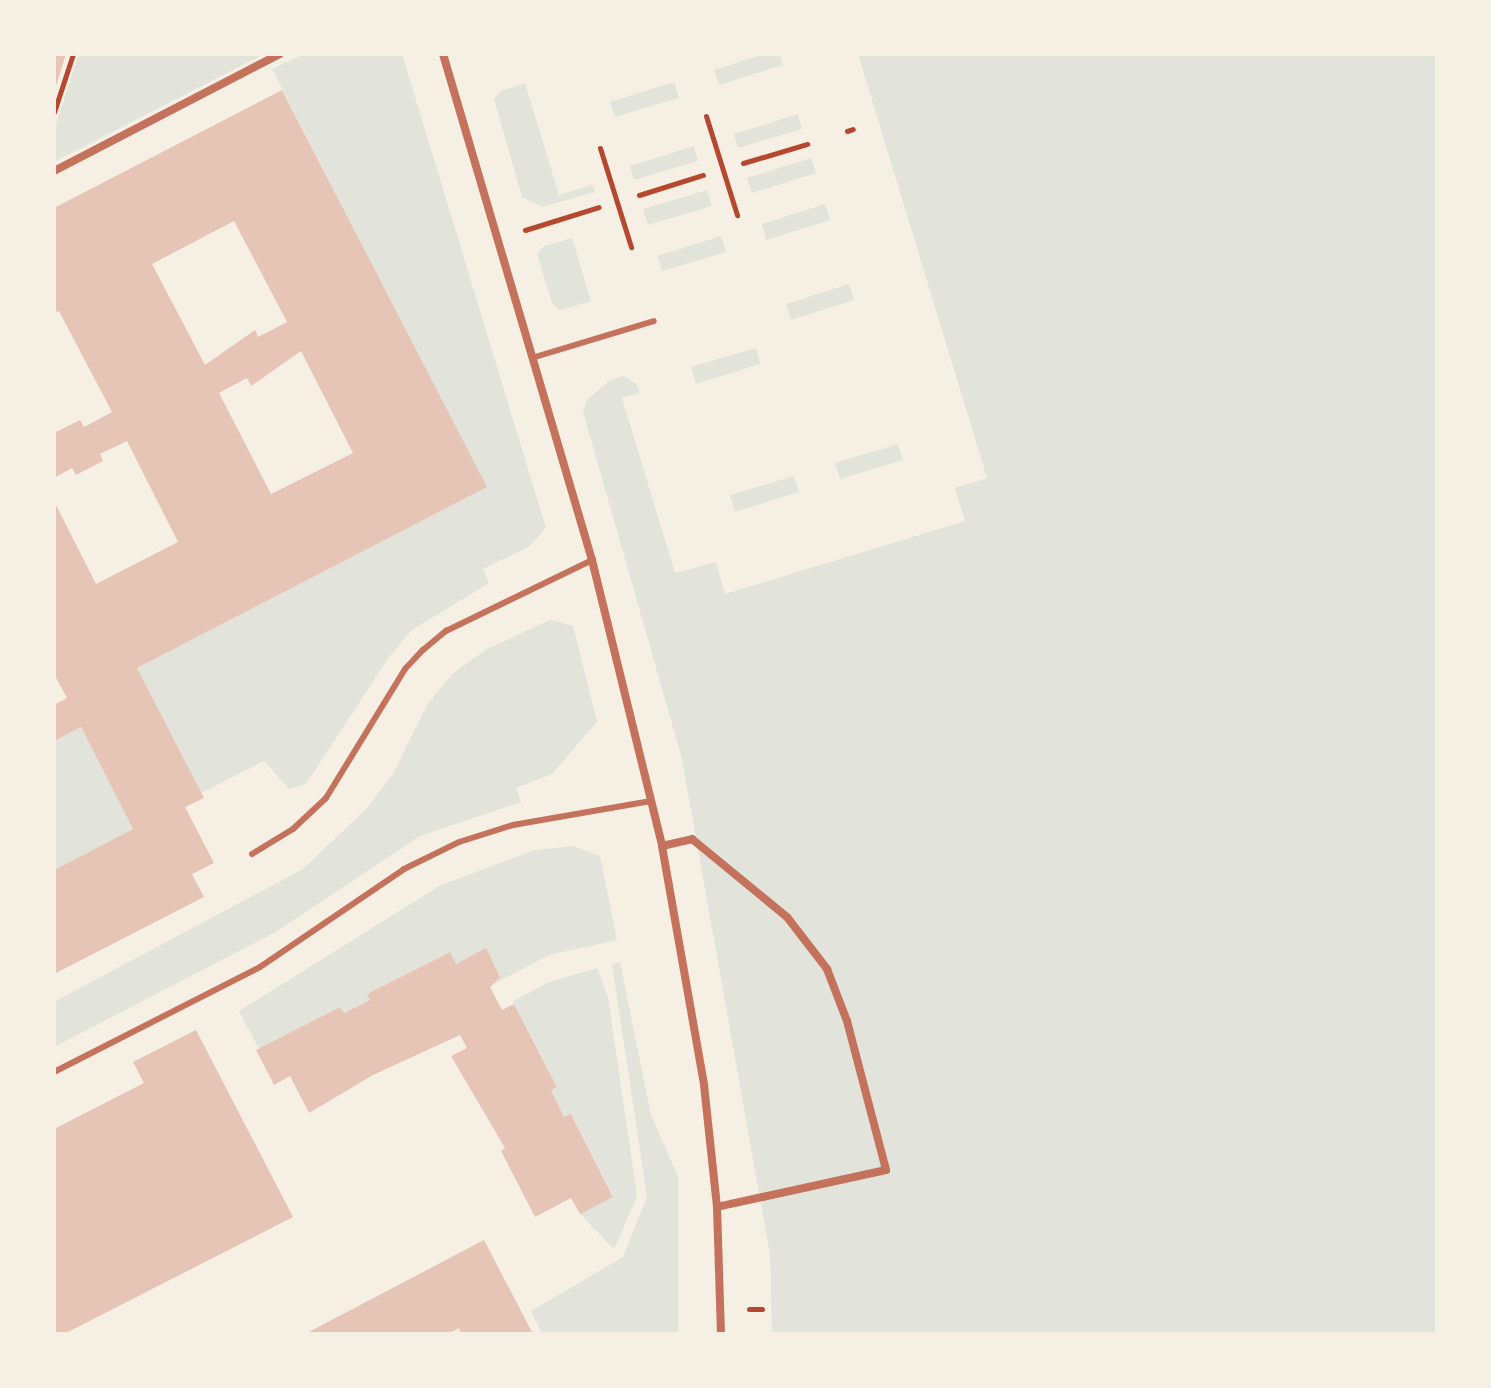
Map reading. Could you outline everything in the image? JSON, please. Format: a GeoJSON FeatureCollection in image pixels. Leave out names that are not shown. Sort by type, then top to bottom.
{"type":"FeatureCollection","features":[{"type":"Feature","properties":{"kind":"street"},"geometry":{"type":"LineString","coordinates":[[54,171],[280,54]]}},
{"type":"Feature","properties":{"kind":"street"},"geometry":{"type":"LineString","coordinates":[[443,54],[535,357],[592,560],[662,846],[692,1006],[717,1207],[721,1334]]}},
{"type":"Feature","properties":{"kind":"street"},"geometry":{"type":"LineString","coordinates":[[662,846],[692,839],[787,917],[827,969],[847,1021],[886,1170],[717,1207]]}},
{"type":"Feature","properties":{"kind":"lane"},"geometry":{"type":"LineString","coordinates":[[535,357],[654,321]]}},
{"type":"Feature","properties":{"kind":"lane"},"geometry":{"type":"LineString","coordinates":[[252,854],[293,829],[326,798],[349,767],[405,669],[423,650],[446,631],[592,560]]}},
{"type":"Feature","properties":{"kind":"lane"},"geometry":{"type":"LineString","coordinates":[[54,1072],[260,967],[369,891],[459,842],[513,825],[651,801]]}},
{"type":"Feature","properties":{"kind":"path"},"geometry":{"type":"LineString","coordinates":[[54,112],[73,54]]}},
{"type":"Feature","properties":{"kind":"path"},"geometry":{"type":"LineString","coordinates":[[706,116],[737,215]]}},
{"type":"Feature","properties":{"kind":"path"},"geometry":{"type":"LineString","coordinates":[[743,163],[807,144]]}},
{"type":"Feature","properties":{"kind":"path"},"geometry":{"type":"LineString","coordinates":[[600,148],[631,247]]}},
{"type":"Feature","properties":{"kind":"path"},"geometry":{"type":"LineString","coordinates":[[639,195],[703,175]]}},
{"type":"Feature","properties":{"kind":"path"},"geometry":{"type":"LineString","coordinates":[[525,230],[599,207]]}},
{"type":"Feature","properties":{"kind":"shaded area"},"geometry":{"type":"Polygon","coordinates":[[[79,54],[264,54],[54,162],[54,130],[79,54]]]}},
{"type":"Feature","properties":{"kind":"shaded area"},"geometry":{"type":"Polygon","coordinates":[[[304,54],[402,54],[546,528],[529,547],[483,569],[489,583],[412,630],[389,657],[306,784],[289,789],[264,761],[201,793],[137,668],[486,487],[272,69],[304,54]]]}},
{"type":"Feature","properties":{"kind":"shaded area"},"geometry":{"type":"Polygon","coordinates":[[[765,54],[780,54],[783,65],[719,85],[714,70],[765,54]]]}},
{"type":"Feature","properties":{"kind":"shaded area"},"geometry":{"type":"Polygon","coordinates":[[[858,54],[1437,54],[1437,1334],[772,1334],[770,1255],[682,759],[583,412],[586,401],[610,380],[624,376],[637,385],[640,393],[622,398],[675,573],[716,562],[725,594],[965,521],[955,488],[987,478],[858,54]]]}},
{"type":"Feature","properties":{"kind":"shaded area"},"geometry":{"type":"Polygon","coordinates":[[[674,82],[679,98],[615,117],[610,102],[674,82]]]}},
{"type":"Feature","properties":{"kind":"shaded area"},"geometry":{"type":"Polygon","coordinates":[[[525,83],[559,195],[592,185],[595,192],[542,207],[522,197],[494,99],[501,91],[525,83]]]}},
{"type":"Feature","properties":{"kind":"shaded area"},"geometry":{"type":"Polygon","coordinates":[[[798,114],[802,129],[738,148],[734,134],[798,114]]]}},
{"type":"Feature","properties":{"kind":"shaded area"},"geometry":{"type":"Polygon","coordinates":[[[694,146],[698,161],[634,180],[630,166],[694,146]]]}},
{"type":"Feature","properties":{"kind":"shaded area"},"geometry":{"type":"Polygon","coordinates":[[[811,158],[816,173],[752,193],[747,178],[811,158]]]}},
{"type":"Feature","properties":{"kind":"shaded area"},"geometry":{"type":"Polygon","coordinates":[[[707,190],[712,206],[648,225],[643,209],[707,190]]]}},
{"type":"Feature","properties":{"kind":"shaded area"},"geometry":{"type":"Polygon","coordinates":[[[825,204],[830,220],[766,240],[762,224],[825,204]]]}},
{"type":"Feature","properties":{"kind":"shaded area"},"geometry":{"type":"Polygon","coordinates":[[[721,236],[726,252],[662,271],[657,256],[721,236]]]}},
{"type":"Feature","properties":{"kind":"shaded area"},"geometry":{"type":"Polygon","coordinates":[[[572,238],[591,301],[560,310],[552,303],[537,254],[544,246],[572,238]]]}},
{"type":"Feature","properties":{"kind":"shaded area"},"geometry":{"type":"Polygon","coordinates":[[[849,284],[854,300],[791,320],[786,304],[849,284]]]}},
{"type":"Feature","properties":{"kind":"shaded area"},"geometry":{"type":"Polygon","coordinates":[[[756,348],[760,364],[696,384],[691,367],[756,348]]]}},
{"type":"Feature","properties":{"kind":"shaded area"},"geometry":{"type":"Polygon","coordinates":[[[898,444],[903,460],[840,479],[835,463],[898,444]]]}},
{"type":"Feature","properties":{"kind":"shaded area"},"geometry":{"type":"Polygon","coordinates":[[[794,476],[799,492],[735,512],[730,495],[794,476]]]}},
{"type":"Feature","properties":{"kind":"shaded area"},"geometry":{"type":"Polygon","coordinates":[[[550,620],[573,626],[597,722],[552,774],[516,788],[521,802],[420,836],[274,933],[54,1047],[54,1002],[303,869],[367,808],[393,774],[427,705],[453,673],[487,649],[550,620]]]}},
{"type":"Feature","properties":{"kind":"shaded area"},"geometry":{"type":"Polygon","coordinates":[[[81,727],[133,829],[54,870],[54,741],[81,727]]]}},
{"type":"Feature","properties":{"kind":"shaded area"},"geometry":{"type":"Polygon","coordinates":[[[574,846],[600,856],[617,940],[549,955],[490,986],[500,976],[486,949],[456,964],[449,952],[367,994],[370,1000],[344,1013],[340,1007],[259,1049],[239,1011],[441,885],[535,850],[574,846]]]}},
{"type":"Feature","properties":{"kind":"shaded area"},"geometry":{"type":"Polygon","coordinates":[[[620,962],[651,1115],[678,1177],[678,1334],[542,1334],[531,1311],[623,1257],[647,1197],[612,964],[620,962]]]}},
{"type":"Feature","properties":{"kind":"shaded area"},"geometry":{"type":"Polygon","coordinates":[[[597,968],[608,997],[637,1196],[614,1249],[580,1214],[613,1196],[572,1115],[564,1117],[551,1090],[557,1086],[513,1001],[549,982],[597,968]]]}},
{"type":"Feature","properties":{"kind":"building"},"geometry":{"type":"Polygon","coordinates":[[[54,54],[66,54],[55,89],[54,89],[54,54]]]}},
{"type":"Feature","properties":{"kind":"building"},"geometry":{"type":"Polygon","coordinates":[[[282,90],[487,487],[137,668],[204,798],[185,807],[214,863],[192,874],[204,897],[54,974],[54,870],[133,829],[81,727],[54,741],[54,705],[67,698],[54,674],[54,501],[96,584],[178,542],[127,441],[100,454],[103,461],[76,475],[72,468],[54,478],[54,433],[80,420],[84,427],[112,412],[59,311],[54,313],[54,208],[282,90]],[[234,221],[152,264],[205,365],[255,330],[258,337],[287,322],[234,221]],[[301,351],[251,386],[247,378],[219,393],[271,494],[353,453],[301,351]]]}},
{"type":"Feature","properties":{"kind":"building"},"geometry":{"type":"Polygon","coordinates":[[[486,948],[500,977],[490,987],[502,1010],[514,1004],[557,1087],[551,1090],[564,1117],[571,1114],[613,1197],[580,1214],[571,1198],[535,1217],[501,1151],[505,1148],[451,1056],[467,1048],[460,1035],[373,1075],[309,1113],[290,1076],[274,1085],[256,1050],[340,1007],[344,1013],[370,1000],[367,994],[450,952],[456,964],[486,948]]]}},
{"type":"Feature","properties":{"kind":"building"},"geometry":{"type":"Polygon","coordinates":[[[196,1030],[293,1217],[64,1334],[54,1334],[54,1129],[144,1083],[133,1062],[196,1030]]]}},
{"type":"Feature","properties":{"kind":"building"},"geometry":{"type":"Polygon","coordinates":[[[484,1240],[533,1334],[461,1334],[459,1328],[448,1334],[305,1334],[484,1240]]]}}]}
